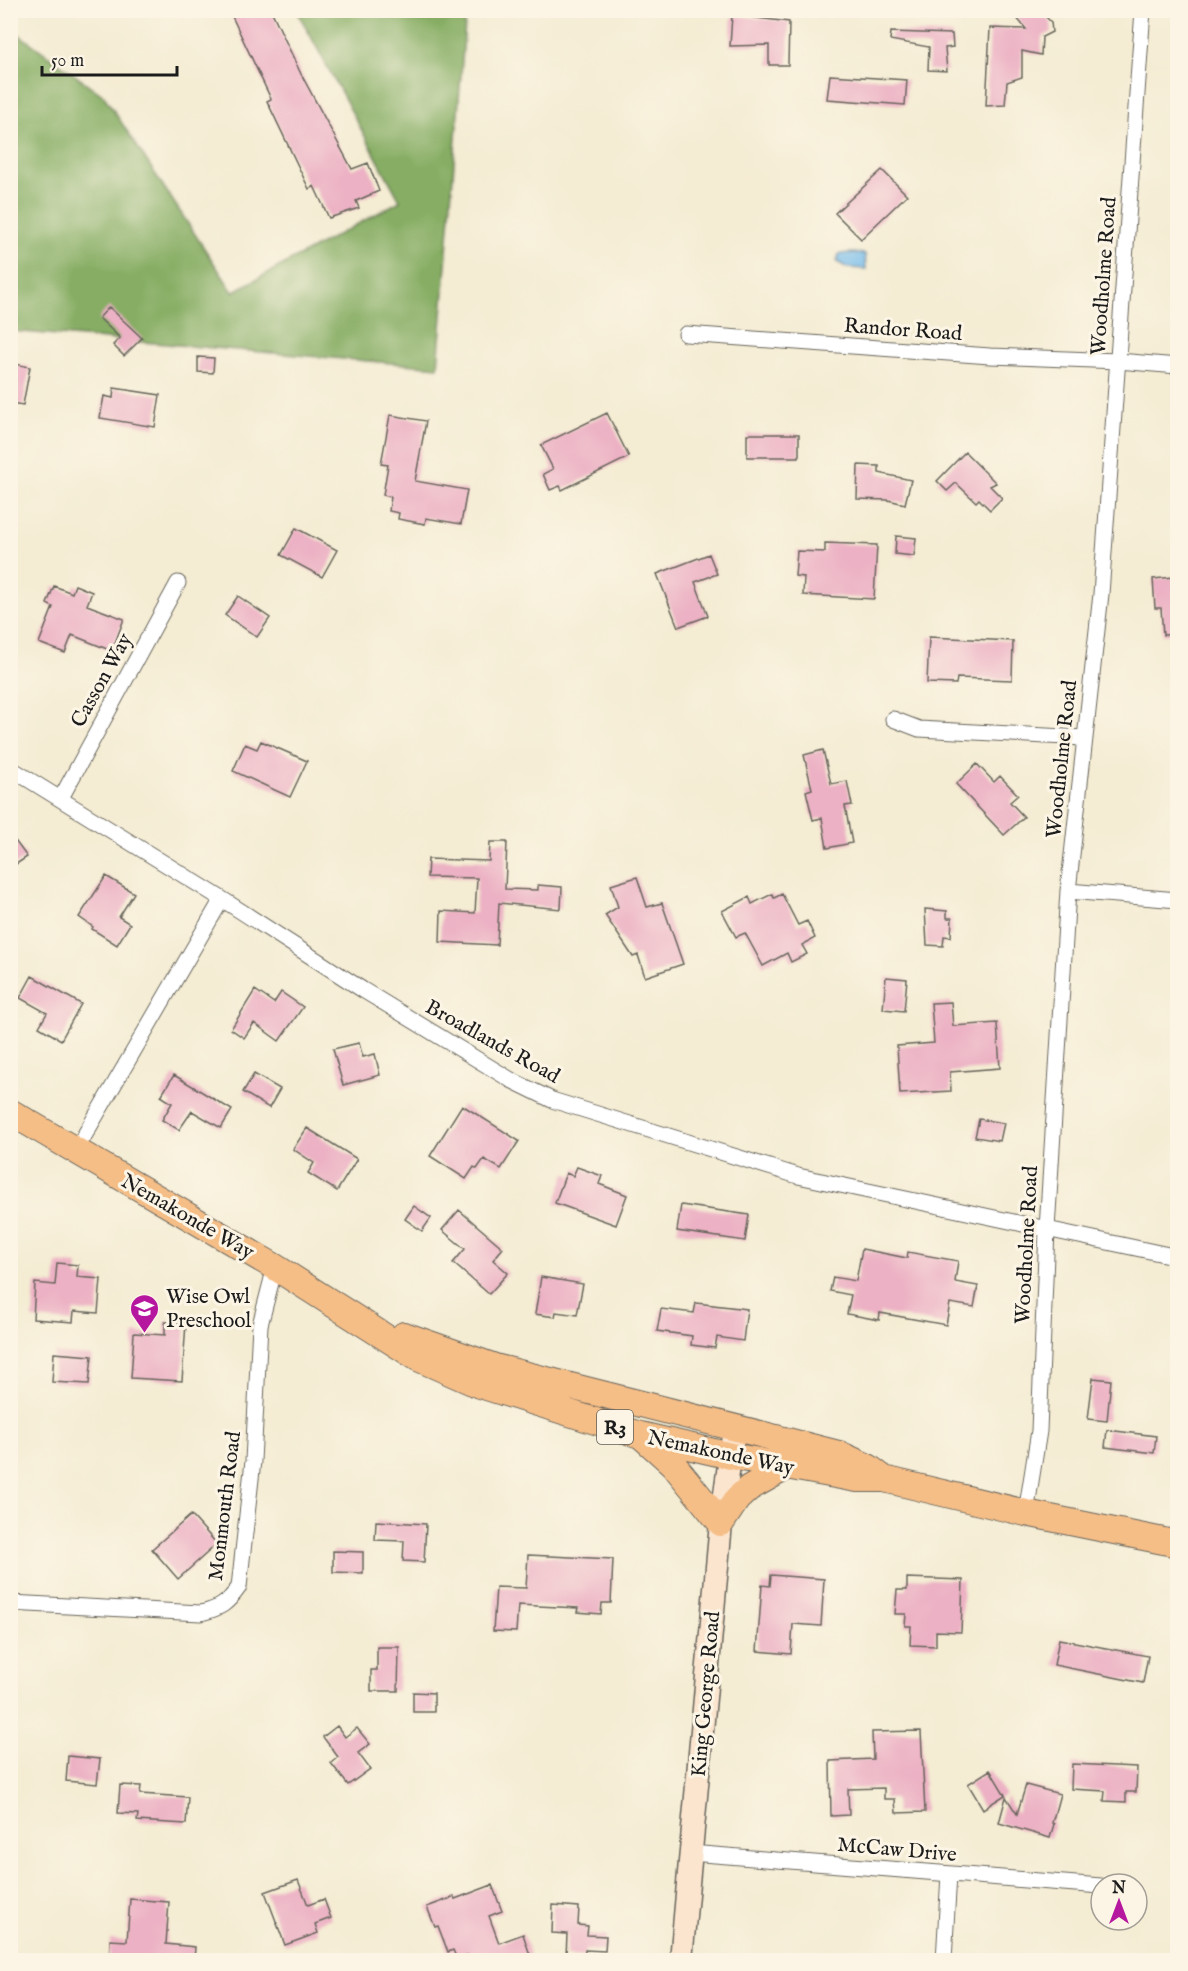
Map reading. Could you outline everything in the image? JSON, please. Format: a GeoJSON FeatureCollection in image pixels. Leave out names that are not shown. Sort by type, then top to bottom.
{"type":"FeatureCollection","features":[{"type":"Feature","properties":{"kind":"highway","name":"Nemakonde Way"},"geometry":{"type":"LineString","coordinates":[[10,1112],[276,1267],[408,1352],[477,1384],[640,1435],[731,1456],[856,1479],[884,1479],[1026,1513],[1178,1544]]}},
{"type":"Feature","properties":{"kind":"highway","name":"Nemakonde Way"},"geometry":{"type":"LineString","coordinates":[[364,1322],[495,1367],[839,1454],[868,1467],[884,1479]]}},
{"type":"Feature","properties":{"kind":"highway"},"geometry":{"type":"LineString","coordinates":[[640,1435],[673,1464],[721,1523],[736,1499],[749,1488],[786,1467]]}},
{"type":"Feature","properties":{"kind":"main road","name":"King George Road"},"geometry":{"type":"LineString","coordinates":[[681,1960],[721,1523],[734,1428]]}},
{"type":"Feature","properties":{"kind":"street","name":"Woodholme Road"},"geometry":{"type":"LineString","coordinates":[[1026,1513],[1039,1431],[1047,1229],[1068,891],[1101,594],[1143,10]]}},
{"type":"Feature","properties":{"kind":"street","name":"Randor Road"},"geometry":{"type":"LineString","coordinates":[[686,334],[990,356],[1118,361],[1178,366]]}},
{"type":"Feature","properties":{"kind":"street","name":"Casson Way"},"geometry":{"type":"LineString","coordinates":[[61,798],[178,583]]}},
{"type":"Feature","properties":{"kind":"street"},"geometry":{"type":"LineString","coordinates":[[892,719],[919,729],[1084,738]]}},
{"type":"Feature","properties":{"kind":"street","name":"Broadlands Road"},"geometry":{"type":"LineString","coordinates":[[10,768],[222,898],[363,990],[511,1080],[552,1100],[798,1176],[1178,1257]]}},
{"type":"Feature","properties":{"kind":"street"},"geometry":{"type":"LineString","coordinates":[[1068,891],[1178,900]]}},
{"type":"Feature","properties":{"kind":"street"},"geometry":{"type":"LineString","coordinates":[[75,1150],[222,898]]}},
{"type":"Feature","properties":{"kind":"street","name":"Monmouth Road"},"geometry":{"type":"LineString","coordinates":[[10,1603],[201,1613],[227,1603],[234,1595],[240,1587],[254,1461],[260,1325],[276,1267]]}},
{"type":"Feature","properties":{"kind":"street","name":"McCaw Drive"},"geometry":{"type":"LineString","coordinates":[[690,1853],[1089,1885]]}},
{"type":"Feature","properties":{"kind":"street"},"geometry":{"type":"LineString","coordinates":[[944,1960],[948,1874]]}},
{"type":"Feature","properties":{"kind":"green space"},"geometry":{"type":"Polygon","coordinates":[[[297,11],[466,11],[438,367],[11,331],[10,28],[104,96],[233,292],[400,201],[297,11]]]}},
{"type":"Feature","properties":{"kind":"water"},"geometry":{"type":"Polygon","coordinates":[[[839,254],[865,254],[866,269],[848,268],[837,262],[839,254]]]}},
{"type":"Feature","properties":{"kind":"building"},"geometry":{"type":"Polygon","coordinates":[[[229,10],[271,10],[301,74],[352,169],[368,163],[379,191],[356,201],[359,208],[329,218],[314,186],[309,189],[267,101],[271,99],[229,10]]]}},
{"type":"Feature","properties":{"kind":"building"},"geometry":{"type":"Polygon","coordinates":[[[1026,10],[1039,10],[1051,22],[1052,32],[1042,37],[1041,55],[1022,51],[1022,77],[1007,82],[1005,105],[986,106],[990,28],[1026,29],[1016,17],[1026,10]]]}},
{"type":"Feature","properties":{"kind":"building"},"geometry":{"type":"Polygon","coordinates":[[[732,15],[789,22],[788,65],[769,65],[769,45],[730,46],[732,15]]]}},
{"type":"Feature","properties":{"kind":"building"},"geometry":{"type":"Polygon","coordinates":[[[891,32],[952,34],[953,47],[945,48],[947,71],[928,70],[929,47],[890,40],[891,32]]]}},
{"type":"Feature","properties":{"kind":"building"},"geometry":{"type":"Polygon","coordinates":[[[830,75],[907,80],[905,105],[827,99],[830,75]]]}},
{"type":"Feature","properties":{"kind":"building"},"geometry":{"type":"Polygon","coordinates":[[[882,170],[907,195],[861,239],[835,213],[882,170]]]}},
{"type":"Feature","properties":{"kind":"building"},"geometry":{"type":"Polygon","coordinates":[[[109,307],[142,338],[124,356],[113,345],[120,338],[99,318],[109,307]]]}},
{"type":"Feature","properties":{"kind":"building"},"geometry":{"type":"Polygon","coordinates":[[[198,357],[214,358],[213,373],[198,372],[198,357]]]}},
{"type":"Feature","properties":{"kind":"building"},"geometry":{"type":"Polygon","coordinates":[[[10,363],[30,367],[23,405],[10,403],[10,363]]]}},
{"type":"Feature","properties":{"kind":"building"},"geometry":{"type":"Polygon","coordinates":[[[114,388],[160,395],[155,427],[100,418],[104,396],[113,398],[114,388]]]}},
{"type":"Feature","properties":{"kind":"building"},"geometry":{"type":"Polygon","coordinates":[[[607,413],[629,457],[562,490],[560,486],[550,490],[543,474],[553,469],[541,445],[607,413]]]}},
{"type":"Feature","properties":{"kind":"building"},"geometry":{"type":"Polygon","coordinates":[[[390,415],[426,421],[415,481],[467,490],[461,524],[426,518],[425,524],[398,519],[399,513],[389,511],[391,497],[383,495],[388,465],[381,464],[390,415]]]}},
{"type":"Feature","properties":{"kind":"building"},"geometry":{"type":"Polygon","coordinates":[[[747,434],[799,434],[799,457],[747,457],[747,434]]]}},
{"type":"Feature","properties":{"kind":"building"},"geometry":{"type":"Polygon","coordinates":[[[965,452],[996,483],[990,486],[1002,498],[990,510],[979,499],[976,502],[956,483],[947,491],[937,481],[965,452]]]}},
{"type":"Feature","properties":{"kind":"building"},"geometry":{"type":"Polygon","coordinates":[[[858,465],[879,466],[879,473],[911,480],[905,504],[888,500],[857,499],[858,465]]]}},
{"type":"Feature","properties":{"kind":"building"},"geometry":{"type":"Polygon","coordinates":[[[296,528],[337,550],[322,577],[281,555],[296,528]]]}},
{"type":"Feature","properties":{"kind":"building"},"geometry":{"type":"Polygon","coordinates":[[[896,536],[916,538],[914,556],[895,554],[896,536]]]}},
{"type":"Feature","properties":{"kind":"building"},"geometry":{"type":"Polygon","coordinates":[[[825,543],[877,545],[874,599],[803,595],[804,577],[795,576],[797,551],[825,552],[825,543]]]}},
{"type":"Feature","properties":{"kind":"building"},"geometry":{"type":"Polygon","coordinates":[[[709,554],[717,574],[695,582],[708,616],[678,627],[657,574],[709,554]]]}},
{"type":"Feature","properties":{"kind":"building"},"geometry":{"type":"Polygon","coordinates":[[[1174,577],[1174,581],[1178,581],[1178,634],[1163,635],[1161,608],[1155,608],[1153,579],[1174,577]]]}},
{"type":"Feature","properties":{"kind":"building"},"geometry":{"type":"Polygon","coordinates":[[[75,585],[92,592],[87,605],[124,619],[112,651],[72,635],[65,653],[39,643],[53,607],[47,604],[54,586],[72,593],[75,585]]]}},
{"type":"Feature","properties":{"kind":"building"},"geometry":{"type":"Polygon","coordinates":[[[238,596],[270,618],[257,637],[225,615],[238,596]]]}},
{"type":"Feature","properties":{"kind":"building"},"geometry":{"type":"Polygon","coordinates":[[[929,637],[1013,641],[1012,680],[957,678],[956,684],[927,683],[929,637]]]}},
{"type":"Feature","properties":{"kind":"building"},"geometry":{"type":"Polygon","coordinates":[[[261,741],[307,761],[290,797],[233,771],[245,744],[257,749],[261,741]]]}},
{"type":"Feature","properties":{"kind":"building"},"geometry":{"type":"Polygon","coordinates":[[[823,750],[831,784],[847,781],[852,805],[845,806],[852,843],[827,848],[822,818],[813,820],[806,791],[812,789],[804,755],[823,750]]]}},
{"type":"Feature","properties":{"kind":"building"},"geometry":{"type":"Polygon","coordinates":[[[977,764],[994,782],[1000,776],[1018,795],[1010,802],[1024,817],[1004,835],[956,784],[977,764]]]}},
{"type":"Feature","properties":{"kind":"building"},"geometry":{"type":"Polygon","coordinates":[[[10,834],[27,857],[10,868],[10,834]]]}},
{"type":"Feature","properties":{"kind":"building"},"geometry":{"type":"Polygon","coordinates":[[[490,842],[507,842],[505,889],[538,890],[538,885],[562,887],[561,909],[499,903],[497,945],[440,942],[441,911],[475,913],[477,878],[427,877],[428,859],[489,861],[490,842]]]}},
{"type":"Feature","properties":{"kind":"building"},"geometry":{"type":"Polygon","coordinates":[[[106,876],[134,893],[119,917],[130,924],[117,945],[92,929],[93,927],[79,917],[106,876]]]}},
{"type":"Feature","properties":{"kind":"building"},"geometry":{"type":"Polygon","coordinates":[[[637,877],[647,907],[662,903],[683,964],[645,977],[638,955],[633,957],[605,915],[618,907],[611,885],[637,877]]]}},
{"type":"Feature","properties":{"kind":"building"},"geometry":{"type":"Polygon","coordinates":[[[772,894],[774,898],[782,894],[798,925],[807,921],[815,938],[802,945],[807,954],[791,962],[787,953],[763,966],[745,933],[736,937],[722,911],[749,897],[752,904],[772,894]]]}},
{"type":"Feature","properties":{"kind":"building"},"geometry":{"type":"Polygon","coordinates":[[[925,909],[947,911],[947,918],[952,918],[951,937],[944,936],[943,946],[927,945],[925,909]]]}},
{"type":"Feature","properties":{"kind":"building"},"geometry":{"type":"Polygon","coordinates":[[[32,976],[81,1004],[61,1040],[39,1027],[47,1013],[20,998],[32,976]]]}},
{"type":"Feature","properties":{"kind":"building"},"geometry":{"type":"Polygon","coordinates":[[[886,977],[907,979],[904,1011],[883,1009],[886,977]]]}},
{"type":"Feature","properties":{"kind":"building"},"geometry":{"type":"Polygon","coordinates":[[[255,990],[274,1003],[281,992],[303,1007],[279,1041],[254,1023],[244,1038],[231,1029],[255,990]]]}},
{"type":"Feature","properties":{"kind":"building"},"geometry":{"type":"Polygon","coordinates":[[[951,1002],[953,1026],[997,1023],[1000,1068],[950,1072],[951,1091],[900,1094],[897,1046],[934,1043],[931,1003],[951,1002]]]}},
{"type":"Feature","properties":{"kind":"building"},"geometry":{"type":"Polygon","coordinates":[[[359,1043],[363,1057],[375,1054],[380,1075],[343,1085],[333,1049],[359,1043]]]}},
{"type":"Feature","properties":{"kind":"building"},"geometry":{"type":"Polygon","coordinates":[[[254,1074],[280,1089],[269,1108],[243,1092],[254,1074]]]}},
{"type":"Feature","properties":{"kind":"building"},"geometry":{"type":"Polygon","coordinates":[[[174,1075],[232,1110],[221,1128],[192,1111],[179,1130],[162,1120],[172,1103],[161,1096],[174,1075]]]}},
{"type":"Feature","properties":{"kind":"building"},"geometry":{"type":"Polygon","coordinates":[[[462,1105],[519,1141],[501,1169],[484,1159],[477,1169],[474,1167],[466,1179],[430,1156],[462,1105]]]}},
{"type":"Feature","properties":{"kind":"building"},"geometry":{"type":"Polygon","coordinates":[[[979,1119],[1004,1123],[1000,1141],[975,1137],[979,1119]]]}},
{"type":"Feature","properties":{"kind":"building"},"geometry":{"type":"Polygon","coordinates":[[[307,1128],[357,1159],[337,1191],[308,1173],[314,1163],[293,1149],[307,1128]]]}},
{"type":"Feature","properties":{"kind":"building"},"geometry":{"type":"Polygon","coordinates":[[[577,1167],[602,1176],[599,1184],[627,1195],[616,1225],[555,1203],[566,1173],[573,1176],[577,1167]]]}},
{"type":"Feature","properties":{"kind":"building"},"geometry":{"type":"Polygon","coordinates":[[[681,1205],[749,1215],[745,1241],[677,1231],[681,1205]]]}},
{"type":"Feature","properties":{"kind":"building"},"geometry":{"type":"Polygon","coordinates":[[[414,1206],[431,1218],[422,1231],[405,1219],[414,1206]]]}},
{"type":"Feature","properties":{"kind":"building"},"geometry":{"type":"Polygon","coordinates":[[[459,1210],[503,1248],[493,1260],[508,1273],[489,1294],[453,1263],[465,1249],[442,1230],[459,1210]]]}},
{"type":"Feature","properties":{"kind":"building"},"geometry":{"type":"Polygon","coordinates":[[[862,1249],[907,1258],[908,1252],[958,1261],[955,1282],[978,1286],[974,1307],[950,1303],[946,1325],[880,1313],[879,1320],[847,1314],[851,1295],[830,1291],[833,1277],[856,1281],[862,1249]]]}},
{"type":"Feature","properties":{"kind":"building"},"geometry":{"type":"Polygon","coordinates":[[[57,1263],[78,1265],[77,1277],[101,1279],[98,1313],[74,1311],[73,1322],[33,1319],[35,1283],[55,1285],[57,1263]]]}},
{"type":"Feature","properties":{"kind":"building"},"geometry":{"type":"Polygon","coordinates":[[[541,1277],[583,1284],[577,1315],[556,1312],[555,1317],[535,1314],[541,1277]]]}},
{"type":"Feature","properties":{"kind":"building"},"geometry":{"type":"Polygon","coordinates":[[[696,1303],[747,1309],[743,1341],[717,1337],[715,1348],[691,1345],[692,1336],[657,1331],[661,1309],[694,1313],[696,1303]]]}},
{"type":"Feature","properties":{"kind":"building"},"geometry":{"type":"Polygon","coordinates":[[[165,1322],[186,1323],[182,1381],[131,1378],[134,1333],[165,1335],[165,1322]]]}},
{"type":"Feature","properties":{"kind":"building"},"geometry":{"type":"Polygon","coordinates":[[[54,1353],[92,1356],[89,1384],[52,1382],[54,1353]]]}},
{"type":"Feature","properties":{"kind":"building"},"geometry":{"type":"Polygon","coordinates":[[[1093,1378],[1111,1380],[1107,1421],[1088,1419],[1093,1378]]]}},
{"type":"Feature","properties":{"kind":"building"},"geometry":{"type":"Polygon","coordinates":[[[1107,1430],[1156,1436],[1154,1453],[1105,1447],[1107,1430]]]}},
{"type":"Feature","properties":{"kind":"building"},"geometry":{"type":"Polygon","coordinates":[[[191,1515],[217,1544],[178,1579],[152,1549],[191,1515]]]}},
{"type":"Feature","properties":{"kind":"building"},"geometry":{"type":"Polygon","coordinates":[[[376,1521],[426,1524],[424,1562],[403,1561],[404,1541],[375,1540],[376,1521]]]}},
{"type":"Feature","properties":{"kind":"building"},"geometry":{"type":"Polygon","coordinates":[[[333,1551],[363,1552],[363,1573],[333,1572],[333,1551]]]}},
{"type":"Feature","properties":{"kind":"building"},"geometry":{"type":"Polygon","coordinates":[[[528,1555],[613,1559],[611,1603],[602,1603],[601,1614],[577,1612],[578,1608],[518,1605],[516,1632],[493,1631],[496,1587],[526,1588],[528,1555]]]}},
{"type":"Feature","properties":{"kind":"building"},"geometry":{"type":"Polygon","coordinates":[[[771,1575],[824,1579],[821,1626],[793,1624],[791,1654],[757,1651],[762,1585],[770,1586],[771,1575]]]}},
{"type":"Feature","properties":{"kind":"building"},"geometry":{"type":"Polygon","coordinates":[[[907,1578],[963,1580],[961,1632],[936,1631],[936,1646],[910,1645],[911,1626],[905,1626],[906,1614],[895,1614],[897,1590],[907,1590],[907,1578]]]}},
{"type":"Feature","properties":{"kind":"building"},"geometry":{"type":"Polygon","coordinates":[[[1059,1639],[1148,1656],[1143,1683],[1054,1665],[1059,1639]]]}},
{"type":"Feature","properties":{"kind":"building"},"geometry":{"type":"Polygon","coordinates":[[[377,1647],[399,1647],[398,1691],[371,1691],[371,1670],[377,1670],[377,1647]]]}},
{"type":"Feature","properties":{"kind":"building"},"geometry":{"type":"Polygon","coordinates":[[[413,1692],[434,1693],[434,1712],[413,1712],[413,1692]]]}},
{"type":"Feature","properties":{"kind":"building"},"geometry":{"type":"Polygon","coordinates":[[[337,1726],[345,1737],[357,1728],[370,1744],[358,1753],[370,1769],[348,1785],[331,1763],[338,1757],[323,1737],[337,1726]]]}},
{"type":"Feature","properties":{"kind":"building"},"geometry":{"type":"Polygon","coordinates":[[[921,1731],[925,1812],[896,1813],[895,1799],[884,1799],[884,1788],[848,1789],[849,1815],[831,1816],[830,1761],[873,1759],[872,1732],[921,1731]]]}},
{"type":"Feature","properties":{"kind":"building"},"geometry":{"type":"Polygon","coordinates":[[[68,1756],[100,1759],[97,1784],[66,1781],[68,1756]]]}},
{"type":"Feature","properties":{"kind":"building"},"geometry":{"type":"Polygon","coordinates":[[[1072,1764],[1137,1767],[1136,1792],[1126,1792],[1126,1802],[1104,1801],[1105,1791],[1071,1789],[1072,1764]]]}},
{"type":"Feature","properties":{"kind":"building"},"geometry":{"type":"Polygon","coordinates":[[[990,1770],[1005,1795],[983,1809],[968,1784],[990,1770]]]}},
{"type":"Feature","properties":{"kind":"building"},"geometry":{"type":"Polygon","coordinates":[[[120,1785],[141,1786],[140,1794],[188,1797],[186,1824],[137,1821],[138,1814],[118,1813],[120,1785]]]}},
{"type":"Feature","properties":{"kind":"building"},"geometry":{"type":"Polygon","coordinates":[[[1026,1785],[1060,1794],[1050,1838],[999,1823],[1006,1797],[1017,1814],[1026,1785]]]}},
{"type":"Feature","properties":{"kind":"building"},"geometry":{"type":"Polygon","coordinates":[[[298,1880],[308,1905],[324,1899],[331,1918],[315,1924],[318,1933],[285,1945],[265,1892],[298,1880]]]}},
{"type":"Feature","properties":{"kind":"building"},"geometry":{"type":"Polygon","coordinates":[[[492,1885],[502,1911],[489,1916],[499,1943],[523,1934],[530,1955],[515,1960],[511,1960],[509,1955],[495,1960],[470,1960],[467,1955],[457,1959],[453,1950],[448,1952],[438,1926],[435,1927],[427,1907],[492,1885]]]}},
{"type":"Feature","properties":{"kind":"building"},"geometry":{"type":"Polygon","coordinates":[[[130,1899],[169,1902],[166,1944],[195,1947],[194,1960],[109,1960],[110,1940],[127,1941],[130,1899]]]}},
{"type":"Feature","properties":{"kind":"building"},"geometry":{"type":"Polygon","coordinates":[[[553,1905],[579,1907],[578,1925],[588,1926],[587,1935],[606,1936],[605,1951],[585,1950],[584,1957],[566,1956],[567,1934],[552,1933],[553,1905]]]}},
{"type":"Feature","properties":{"kind":"place","name":"Wise Owl Preschool"},"geometry":{"type":"Point","coordinates":[145,1334]}}]}
